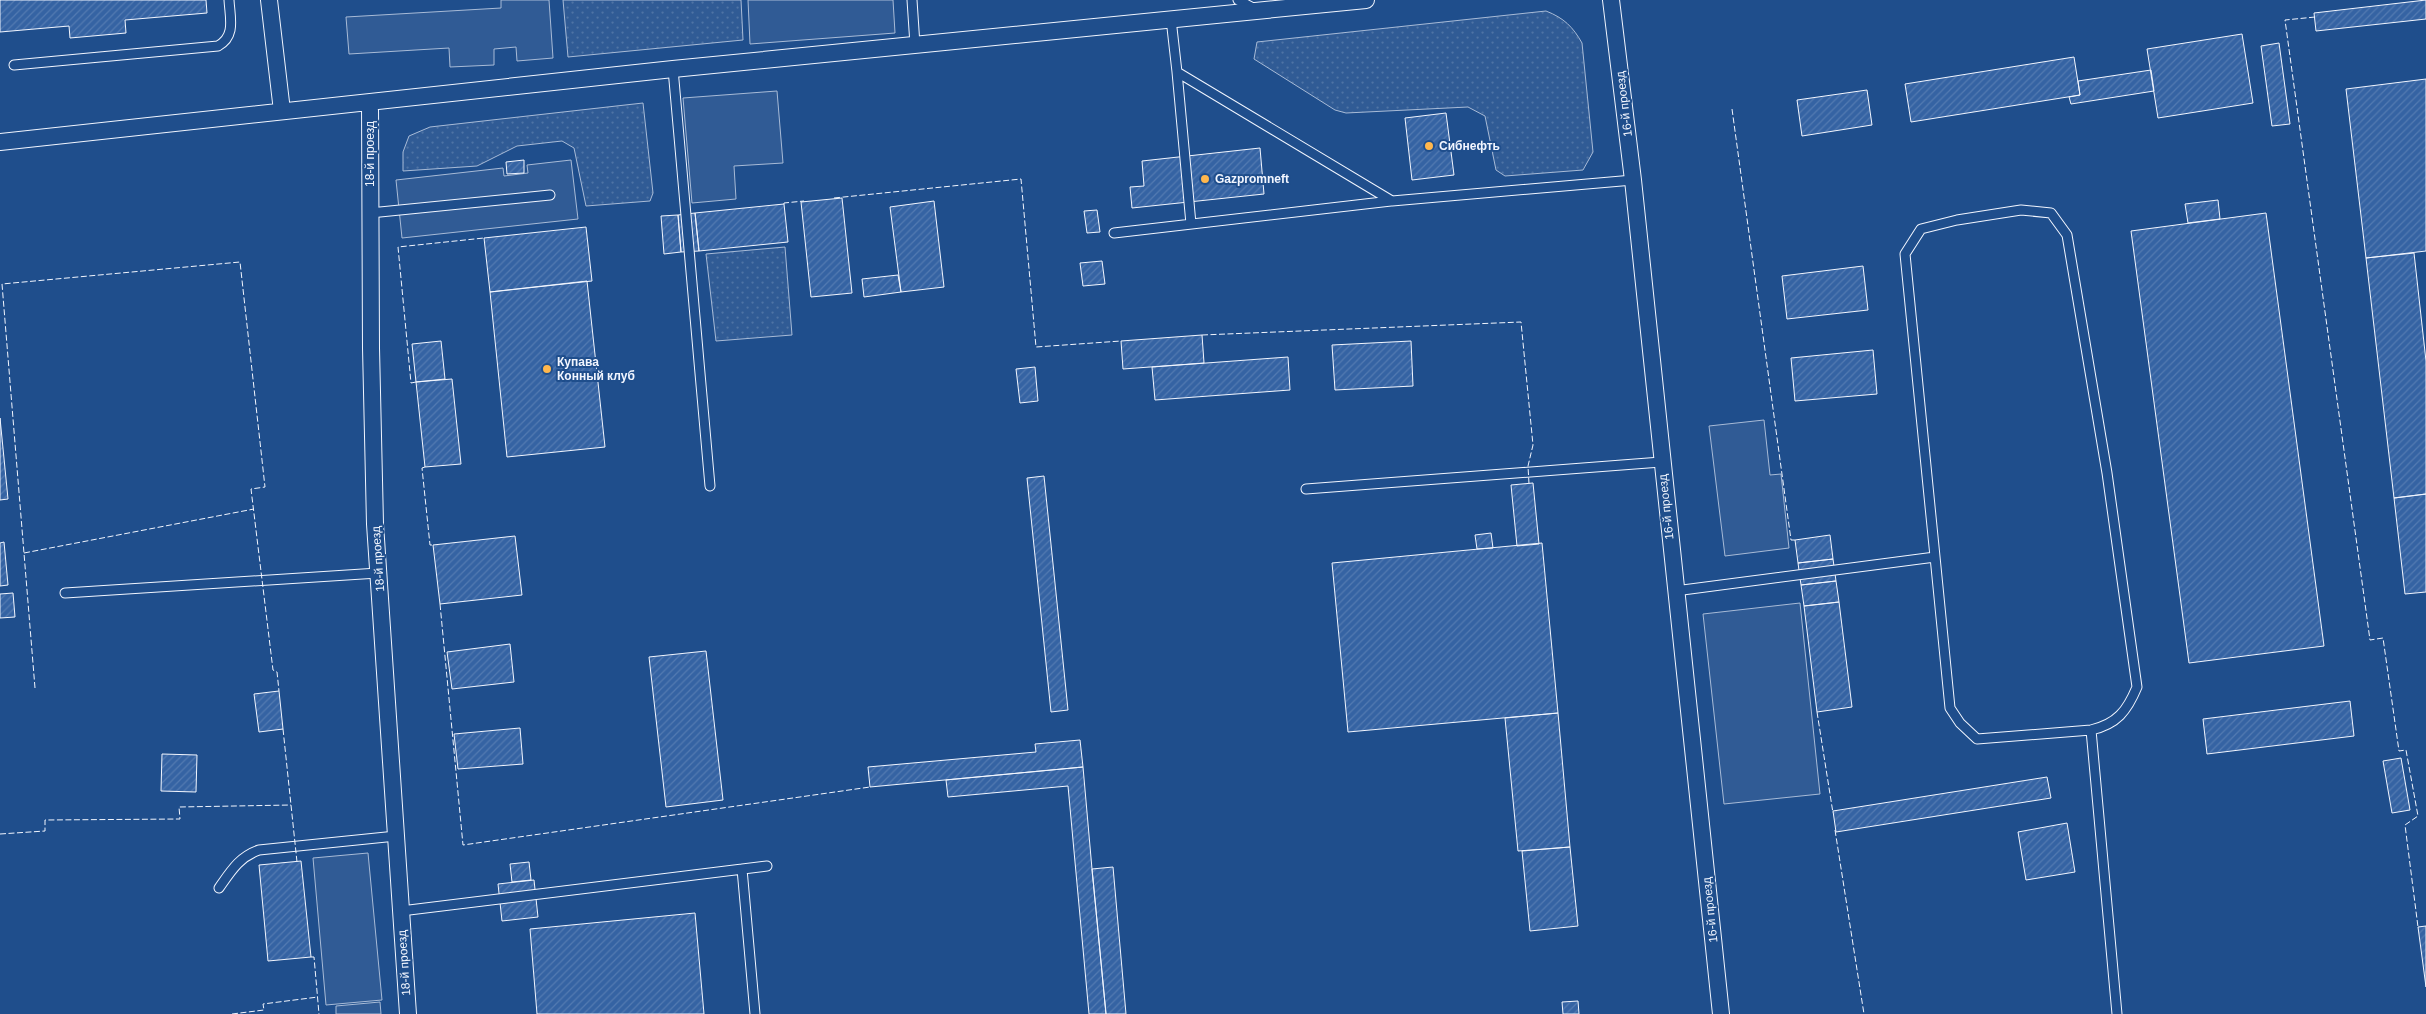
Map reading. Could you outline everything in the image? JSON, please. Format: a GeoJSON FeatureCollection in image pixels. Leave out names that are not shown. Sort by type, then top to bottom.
{"type":"FeatureCollection","features":[{"type":"Feature","properties":{"kind":"street"},"geometry":{"type":"LineString","coordinates":[[269,0],[282,111]]}},
{"type":"Feature","properties":{"kind":"street"},"geometry":{"type":"LineString","coordinates":[[0,142],[673,70],[1366,0]]}},
{"type":"Feature","properties":{"kind":"street","name":"16-й проезд"},"geometry":{"type":"LineString","coordinates":[[1611,0],[1633,180],[1661,462],[1722,1014]]}},
{"type":"Feature","properties":{"kind":"street","name":"18-й проезд"},"geometry":{"type":"LineString","coordinates":[[370,103],[373,436],[378,573],[408,1014]]}},
{"type":"Feature","properties":{"kind":"lane"},"geometry":{"type":"LineString","coordinates":[[14,65],[218,46],[226,41],[230,35],[229,0]]}},
{"type":"Feature","properties":{"kind":"lane"},"geometry":{"type":"LineString","coordinates":[[912,0],[915,45]]}},
{"type":"Feature","properties":{"kind":"lane"},"geometry":{"type":"LineString","coordinates":[[1238,0],[1260,12]]}},
{"type":"Feature","properties":{"kind":"lane"},"geometry":{"type":"LineString","coordinates":[[1171,19],[1191,224]]}},
{"type":"Feature","properties":{"kind":"lane"},"geometry":{"type":"LineString","coordinates":[[673,70],[710,486]]}},
{"type":"Feature","properties":{"kind":"lane"},"geometry":{"type":"LineString","coordinates":[[1177,72],[1392,202]]}},
{"type":"Feature","properties":{"kind":"lane"},"geometry":{"type":"LineString","coordinates":[[1114,232],[1392,202],[1633,180]]}},
{"type":"Feature","properties":{"kind":"lane"},"geometry":{"type":"LineString","coordinates":[[370,213],[550,195]]}},
{"type":"Feature","properties":{"kind":"lane"},"geometry":{"type":"LineString","coordinates":[[2021,210],[2051,213],[2067,235],[2107,473],[2137,686],[2128,708],[2104,727],[2091,730],[1977,739],[1960,723],[1950,708],[1905,254],[1921,229],[1957,220],[2021,210]]}},
{"type":"Feature","properties":{"kind":"lane"},"geometry":{"type":"LineString","coordinates":[[1306,489],[1661,462]]}},
{"type":"Feature","properties":{"kind":"lane"},"geometry":{"type":"LineString","coordinates":[[1675,591],[1935,557]]}},
{"type":"Feature","properties":{"kind":"lane"},"geometry":{"type":"LineString","coordinates":[[65,593],[378,573]]}},
{"type":"Feature","properties":{"kind":"lane"},"geometry":{"type":"LineString","coordinates":[[2091,730],[2117,1014]]}},
{"type":"Feature","properties":{"kind":"lane"},"geometry":{"type":"LineString","coordinates":[[219,888],[238,861],[246,854],[260,850],[396,836]]}},
{"type":"Feature","properties":{"kind":"lane"},"geometry":{"type":"LineString","coordinates":[[401,911],[767,866]]}},
{"type":"Feature","properties":{"kind":"lane"},"geometry":{"type":"LineString","coordinates":[[742,869],[755,1014]]}},
{"type":"Feature","properties":{"kind":"shaded area"},"geometry":{"type":"Polygon","coordinates":[[[501,0],[549,0],[553,58],[517,61],[516,47],[494,49],[494,65],[450,67],[449,48],[349,54],[346,17],[501,8],[501,0]]]}},
{"type":"Feature","properties":{"kind":"shaded area"},"geometry":{"type":"Polygon","coordinates":[[[563,0],[741,0],[743,40],[568,57],[563,0]]]}},
{"type":"Feature","properties":{"kind":"shaded area"},"geometry":{"type":"Polygon","coordinates":[[[748,0],[893,0],[895,33],[750,44],[748,0]]]}},
{"type":"Feature","properties":{"kind":"shaded area"},"geometry":{"type":"Polygon","coordinates":[[[1546,11],[1567,24],[1582,43],[1593,152],[1583,170],[1505,176],[1496,170],[1485,116],[1468,107],[1346,113],[1335,110],[1254,59],[1257,42],[1546,11]]]}},
{"type":"Feature","properties":{"kind":"shaded area"},"geometry":{"type":"Polygon","coordinates":[[[777,91],[783,163],[734,166],[736,199],[692,203],[683,98],[777,91]]]}},
{"type":"Feature","properties":{"kind":"shaded area"},"geometry":{"type":"Polygon","coordinates":[[[643,103],[653,193],[650,201],[586,206],[574,148],[562,141],[517,146],[477,166],[403,171],[403,152],[409,136],[430,127],[643,103]]]}},
{"type":"Feature","properties":{"kind":"shaded area"},"geometry":{"type":"Polygon","coordinates":[[[571,160],[578,219],[402,238],[396,180],[503,168],[504,176],[528,173],[527,165],[571,160]]]}},
{"type":"Feature","properties":{"kind":"shaded area"},"geometry":{"type":"Polygon","coordinates":[[[785,247],[792,335],[716,341],[706,254],[785,247]]]}},
{"type":"Feature","properties":{"kind":"shaded area"},"geometry":{"type":"Polygon","coordinates":[[[1764,420],[1770,475],[1781,474],[1789,548],[1725,556],[1709,426],[1764,420]]]}},
{"type":"Feature","properties":{"kind":"shaded area"},"geometry":{"type":"Polygon","coordinates":[[[1800,603],[1820,794],[1724,804],[1703,614],[1800,603]]]}},
{"type":"Feature","properties":{"kind":"shaded area"},"geometry":{"type":"Polygon","coordinates":[[[368,853],[382,1000],[326,1005],[313,858],[368,853]]]}},
{"type":"Feature","properties":{"kind":"shaded area"},"geometry":{"type":"Polygon","coordinates":[[[380,1002],[381,1014],[336,1014],[336,1006],[380,1002]]]}},
{"type":"Feature","properties":{"kind":"building"},"geometry":{"type":"Polygon","coordinates":[[[0,0],[206,0],[207,13],[125,20],[126,33],[70,38],[69,26],[0,32],[0,0]]]}},
{"type":"Feature","properties":{"kind":"building"},"geometry":{"type":"Polygon","coordinates":[[[2426,0],[2426,19],[2316,31],[2314,13],[2426,0]]]}},
{"type":"Feature","properties":{"kind":"building"},"geometry":{"type":"Polygon","coordinates":[[[2242,34],[2253,103],[2158,118],[2147,49],[2242,34]]]}},
{"type":"Feature","properties":{"kind":"building"},"geometry":{"type":"Polygon","coordinates":[[[2279,43],[2290,124],[2272,126],[2261,46],[2279,43]]]}},
{"type":"Feature","properties":{"kind":"building"},"geometry":{"type":"Polygon","coordinates":[[[2074,57],[2080,95],[1911,122],[1905,84],[2074,57]]]}},
{"type":"Feature","properties":{"kind":"building"},"geometry":{"type":"Polygon","coordinates":[[[2151,70],[2154,91],[2071,104],[2069,97],[2080,95],[2078,81],[2151,70]]]}},
{"type":"Feature","properties":{"kind":"building"},"geometry":{"type":"Polygon","coordinates":[[[2426,79],[2426,251],[2366,258],[2346,89],[2426,79]]]}},
{"type":"Feature","properties":{"kind":"building"},"geometry":{"type":"Polygon","coordinates":[[[1867,90],[1872,125],[1802,136],[1797,100],[1867,90]]]}},
{"type":"Feature","properties":{"kind":"building","name":"Сибнефть"},"geometry":{"type":"Polygon","coordinates":[[[1446,113],[1454,175],[1412,180],[1405,118],[1446,113]]]}},
{"type":"Feature","properties":{"kind":"building"},"geometry":{"type":"Polygon","coordinates":[[[1260,148],[1264,194],[1132,208],[1130,187],[1144,186],[1142,161],[1260,148]]]}},
{"type":"Feature","properties":{"kind":"building"},"geometry":{"type":"Polygon","coordinates":[[[524,160],[524,173],[507,174],[506,162],[524,160]]]}},
{"type":"Feature","properties":{"kind":"building"},"geometry":{"type":"Polygon","coordinates":[[[842,198],[852,293],[811,297],[801,202],[842,198]]]}},
{"type":"Feature","properties":{"kind":"building"},"geometry":{"type":"Polygon","coordinates":[[[2218,200],[2220,219],[2188,223],[2185,204],[2218,200]]]}},
{"type":"Feature","properties":{"kind":"building"},"geometry":{"type":"Polygon","coordinates":[[[934,201],[944,287],[901,292],[890,207],[934,201]]]}},
{"type":"Feature","properties":{"kind":"building"},"geometry":{"type":"Polygon","coordinates":[[[784,204],[788,242],[699,251],[695,213],[784,204]]]}},
{"type":"Feature","properties":{"kind":"building"},"geometry":{"type":"Polygon","coordinates":[[[1097,210],[1100,232],[1087,233],[1084,211],[1097,210]]]}},
{"type":"Feature","properties":{"kind":"building"},"geometry":{"type":"Polygon","coordinates":[[[695,213],[699,251],[681,252],[678,215],[695,213]]]}},
{"type":"Feature","properties":{"kind":"building"},"geometry":{"type":"Polygon","coordinates":[[[2266,213],[2324,646],[2189,663],[2131,231],[2266,213]]]}},
{"type":"Feature","properties":{"kind":"building"},"geometry":{"type":"Polygon","coordinates":[[[678,215],[681,252],[664,254],[661,216],[678,215]]]}},
{"type":"Feature","properties":{"kind":"building"},"geometry":{"type":"Polygon","coordinates":[[[586,227],[592,281],[490,292],[484,238],[586,227]]]}},
{"type":"Feature","properties":{"kind":"building"},"geometry":{"type":"Polygon","coordinates":[[[2414,253],[2426,361],[2426,494],[2394,498],[2366,258],[2414,253]]]}},
{"type":"Feature","properties":{"kind":"building"},"geometry":{"type":"Polygon","coordinates":[[[1102,261],[1105,284],[1083,286],[1080,263],[1102,261]]]}},
{"type":"Feature","properties":{"kind":"building"},"geometry":{"type":"Polygon","coordinates":[[[1863,266],[1868,310],[1787,319],[1782,276],[1863,266]]]}},
{"type":"Feature","properties":{"kind":"building"},"geometry":{"type":"Polygon","coordinates":[[[898,275],[901,292],[864,297],[862,279],[898,275]]]}},
{"type":"Feature","properties":{"kind":"building","name":"Купава Конный клуб"},"geometry":{"type":"Polygon","coordinates":[[[587,281],[605,447],[507,457],[490,292],[587,281]]]}},
{"type":"Feature","properties":{"kind":"building"},"geometry":{"type":"Polygon","coordinates":[[[1202,335],[1204,363],[1123,369],[1121,341],[1202,335]]]}},
{"type":"Feature","properties":{"kind":"building"},"geometry":{"type":"Polygon","coordinates":[[[441,341],[445,379],[416,382],[412,344],[441,341]]]}},
{"type":"Feature","properties":{"kind":"building"},"geometry":{"type":"Polygon","coordinates":[[[1411,341],[1413,386],[1335,390],[1332,345],[1411,341]]]}},
{"type":"Feature","properties":{"kind":"building"},"geometry":{"type":"Polygon","coordinates":[[[1873,350],[1877,394],[1795,401],[1791,358],[1873,350]]]}},
{"type":"Feature","properties":{"kind":"building"},"geometry":{"type":"Polygon","coordinates":[[[1288,357],[1290,390],[1155,400],[1152,367],[1288,357]]]}},
{"type":"Feature","properties":{"kind":"building"},"geometry":{"type":"Polygon","coordinates":[[[1035,367],[1038,401],[1020,403],[1016,369],[1035,367]]]}},
{"type":"Feature","properties":{"kind":"building"},"geometry":{"type":"Polygon","coordinates":[[[452,379],[461,464],[425,467],[416,382],[452,379]]]}},
{"type":"Feature","properties":{"kind":"building"},"geometry":{"type":"Polygon","coordinates":[[[0,418],[8,499],[0,500],[0,418]]]}},
{"type":"Feature","properties":{"kind":"building"},"geometry":{"type":"Polygon","coordinates":[[[1044,476],[1068,710],[1051,712],[1027,478],[1044,476]]]}},
{"type":"Feature","properties":{"kind":"building"},"geometry":{"type":"Polygon","coordinates":[[[1533,483],[1539,544],[1517,546],[1511,485],[1533,483]]]}},
{"type":"Feature","properties":{"kind":"building"},"geometry":{"type":"Polygon","coordinates":[[[2426,494],[2426,592],[2405,594],[2394,498],[2426,494]]]}},
{"type":"Feature","properties":{"kind":"building"},"geometry":{"type":"Polygon","coordinates":[[[1491,533],[1493,548],[1477,549],[1475,535],[1491,533]]]}},
{"type":"Feature","properties":{"kind":"building"},"geometry":{"type":"Polygon","coordinates":[[[1830,535],[1833,559],[1798,563],[1795,540],[1830,535]]]}},
{"type":"Feature","properties":{"kind":"building"},"geometry":{"type":"Polygon","coordinates":[[[515,536],[522,595],[440,604],[433,545],[515,536]]]}},
{"type":"Feature","properties":{"kind":"building"},"geometry":{"type":"Polygon","coordinates":[[[4,542],[8,585],[0,586],[0,543],[4,542]]]}},
{"type":"Feature","properties":{"kind":"building"},"geometry":{"type":"Polygon","coordinates":[[[1542,543],[1558,713],[1348,732],[1332,563],[1542,543]]]}},
{"type":"Feature","properties":{"kind":"building"},"geometry":{"type":"Polygon","coordinates":[[[1833,559],[1836,581],[1801,585],[1798,563],[1833,559]]]}},
{"type":"Feature","properties":{"kind":"building"},"geometry":{"type":"Polygon","coordinates":[[[1836,581],[1839,602],[1804,606],[1801,585],[1836,581]]]}},
{"type":"Feature","properties":{"kind":"building"},"geometry":{"type":"Polygon","coordinates":[[[13,593],[15,617],[0,618],[0,594],[13,593]]]}},
{"type":"Feature","properties":{"kind":"building"},"geometry":{"type":"Polygon","coordinates":[[[1839,602],[1852,707],[1817,712],[1804,606],[1839,602]]]}},
{"type":"Feature","properties":{"kind":"building"},"geometry":{"type":"Polygon","coordinates":[[[510,644],[514,682],[452,689],[447,652],[510,644]]]}},
{"type":"Feature","properties":{"kind":"building"},"geometry":{"type":"Polygon","coordinates":[[[706,651],[723,800],[666,807],[649,657],[706,651]]]}},
{"type":"Feature","properties":{"kind":"building"},"geometry":{"type":"Polygon","coordinates":[[[279,691],[283,729],[259,732],[254,694],[279,691]]]}},
{"type":"Feature","properties":{"kind":"building"},"geometry":{"type":"Polygon","coordinates":[[[2350,701],[2354,736],[2207,754],[2203,719],[2350,701]]]}},
{"type":"Feature","properties":{"kind":"building"},"geometry":{"type":"Polygon","coordinates":[[[1558,713],[1570,847],[1518,851],[1505,718],[1558,713]]]}},
{"type":"Feature","properties":{"kind":"building"},"geometry":{"type":"Polygon","coordinates":[[[520,728],[523,764],[458,769],[454,734],[520,728]]]}},
{"type":"Feature","properties":{"kind":"building"},"geometry":{"type":"Polygon","coordinates":[[[1080,740],[1083,767],[870,787],[868,767],[1036,752],[1035,744],[1080,740]]]}},
{"type":"Feature","properties":{"kind":"building"},"geometry":{"type":"Polygon","coordinates":[[[162,754],[197,755],[196,792],[161,791],[162,754]]]}},
{"type":"Feature","properties":{"kind":"building"},"geometry":{"type":"Polygon","coordinates":[[[2401,758],[2410,810],[2392,813],[2383,761],[2401,758]]]}},
{"type":"Feature","properties":{"kind":"building"},"geometry":{"type":"Polygon","coordinates":[[[1083,767],[1106,1014],[1089,1014],[1068,786],[948,797],[946,780],[1083,767]]]}},
{"type":"Feature","properties":{"kind":"building"},"geometry":{"type":"Polygon","coordinates":[[[2047,777],[2051,798],[1836,832],[1833,811],[2047,777]]]}},
{"type":"Feature","properties":{"kind":"building"},"geometry":{"type":"Polygon","coordinates":[[[2067,823],[2075,872],[2026,880],[2018,832],[2067,823]]]}},
{"type":"Feature","properties":{"kind":"building"},"geometry":{"type":"Polygon","coordinates":[[[1570,847],[1578,926],[1530,931],[1522,851],[1570,847]]]}},
{"type":"Feature","properties":{"kind":"building"},"geometry":{"type":"Polygon","coordinates":[[[301,861],[311,957],[268,961],[259,865],[301,861]]]}},
{"type":"Feature","properties":{"kind":"building"},"geometry":{"type":"Polygon","coordinates":[[[529,862],[531,880],[512,882],[510,864],[529,862]]]}},
{"type":"Feature","properties":{"kind":"building"},"geometry":{"type":"Polygon","coordinates":[[[1113,867],[1126,1014],[1106,1014],[1092,869],[1113,867]]]}},
{"type":"Feature","properties":{"kind":"building"},"geometry":{"type":"Polygon","coordinates":[[[534,880],[538,917],[502,921],[498,884],[534,880]]]}},
{"type":"Feature","properties":{"kind":"building"},"geometry":{"type":"Polygon","coordinates":[[[695,913],[704,1014],[537,1014],[530,929],[695,913]]]}},
{"type":"Feature","properties":{"kind":"building"},"geometry":{"type":"Polygon","coordinates":[[[2426,926],[2426,987],[2418,927],[2426,926]]]}},
{"type":"Feature","properties":{"kind":"building"},"geometry":{"type":"Polygon","coordinates":[[[1578,1001],[1579,1014],[1563,1014],[1562,1002],[1578,1001]]]}},
{"type":"Feature","properties":{"kind":"fence"},"geometry":{"type":"LineString","coordinates":[[2315,17],[2285,20],[2370,640],[2383,638],[2399,751],[2406,750],[2418,816],[2405,825],[2418,927]]}},
{"type":"Feature","properties":{"kind":"fence"},"geometry":{"type":"LineString","coordinates":[[1732,109],[1791,540],[1795,540]]}},
{"type":"Feature","properties":{"kind":"fence"},"geometry":{"type":"LineString","coordinates":[[834,198],[1021,179],[1036,347],[1121,341]]}},
{"type":"Feature","properties":{"kind":"fence"},"geometry":{"type":"LineString","coordinates":[[784,204],[804,201]]}},
{"type":"Feature","properties":{"kind":"fence"},"geometry":{"type":"LineString","coordinates":[[416,382],[411,383],[398,247],[484,238]]}},
{"type":"Feature","properties":{"kind":"fence"},"geometry":{"type":"LineString","coordinates":[[35,688],[2,284],[240,262],[265,487],[251,489],[273,670],[277,672],[279,691]]}},
{"type":"Feature","properties":{"kind":"fence"},"geometry":{"type":"LineString","coordinates":[[1202,335],[1521,322],[1533,445],[1528,466],[1529,484]]}},
{"type":"Feature","properties":{"kind":"fence"},"geometry":{"type":"LineString","coordinates":[[425,467],[422,468],[430,545],[433,545]]}},
{"type":"Feature","properties":{"kind":"fence"},"geometry":{"type":"LineString","coordinates":[[24,553],[254,509]]}},
{"type":"Feature","properties":{"kind":"fence"},"geometry":{"type":"LineString","coordinates":[[440,604],[463,845],[870,787]]}},
{"type":"Feature","properties":{"kind":"fence"},"geometry":{"type":"LineString","coordinates":[[1817,712],[1833,813]]}},
{"type":"Feature","properties":{"kind":"fence"},"geometry":{"type":"LineString","coordinates":[[283,729],[297,862]]}},
{"type":"Feature","properties":{"kind":"fence"},"geometry":{"type":"LineString","coordinates":[[0,834],[45,831],[45,820],[180,819],[179,807],[291,805]]}},
{"type":"Feature","properties":{"kind":"fence"},"geometry":{"type":"LineString","coordinates":[[1835,830],[1864,1014]]}},
{"type":"Feature","properties":{"kind":"fence"},"geometry":{"type":"LineString","coordinates":[[311,957],[314,957],[319,1014]]}},
{"type":"Feature","properties":{"kind":"fence"},"geometry":{"type":"LineString","coordinates":[[232,1014],[264,1010],[263,1004],[318,997]]}},
{"type":"Feature","properties":{"kind":"place","name":"Сибнефть"},"geometry":{"type":"Point","coordinates":[1429,146]}},
{"type":"Feature","properties":{"kind":"place","name":"Gazpromneft"},"geometry":{"type":"Point","coordinates":[1205,179]}},
{"type":"Feature","properties":{"kind":"place","name":"Купава Конный клуб"},"geometry":{"type":"Point","coordinates":[547,369]}}]}
